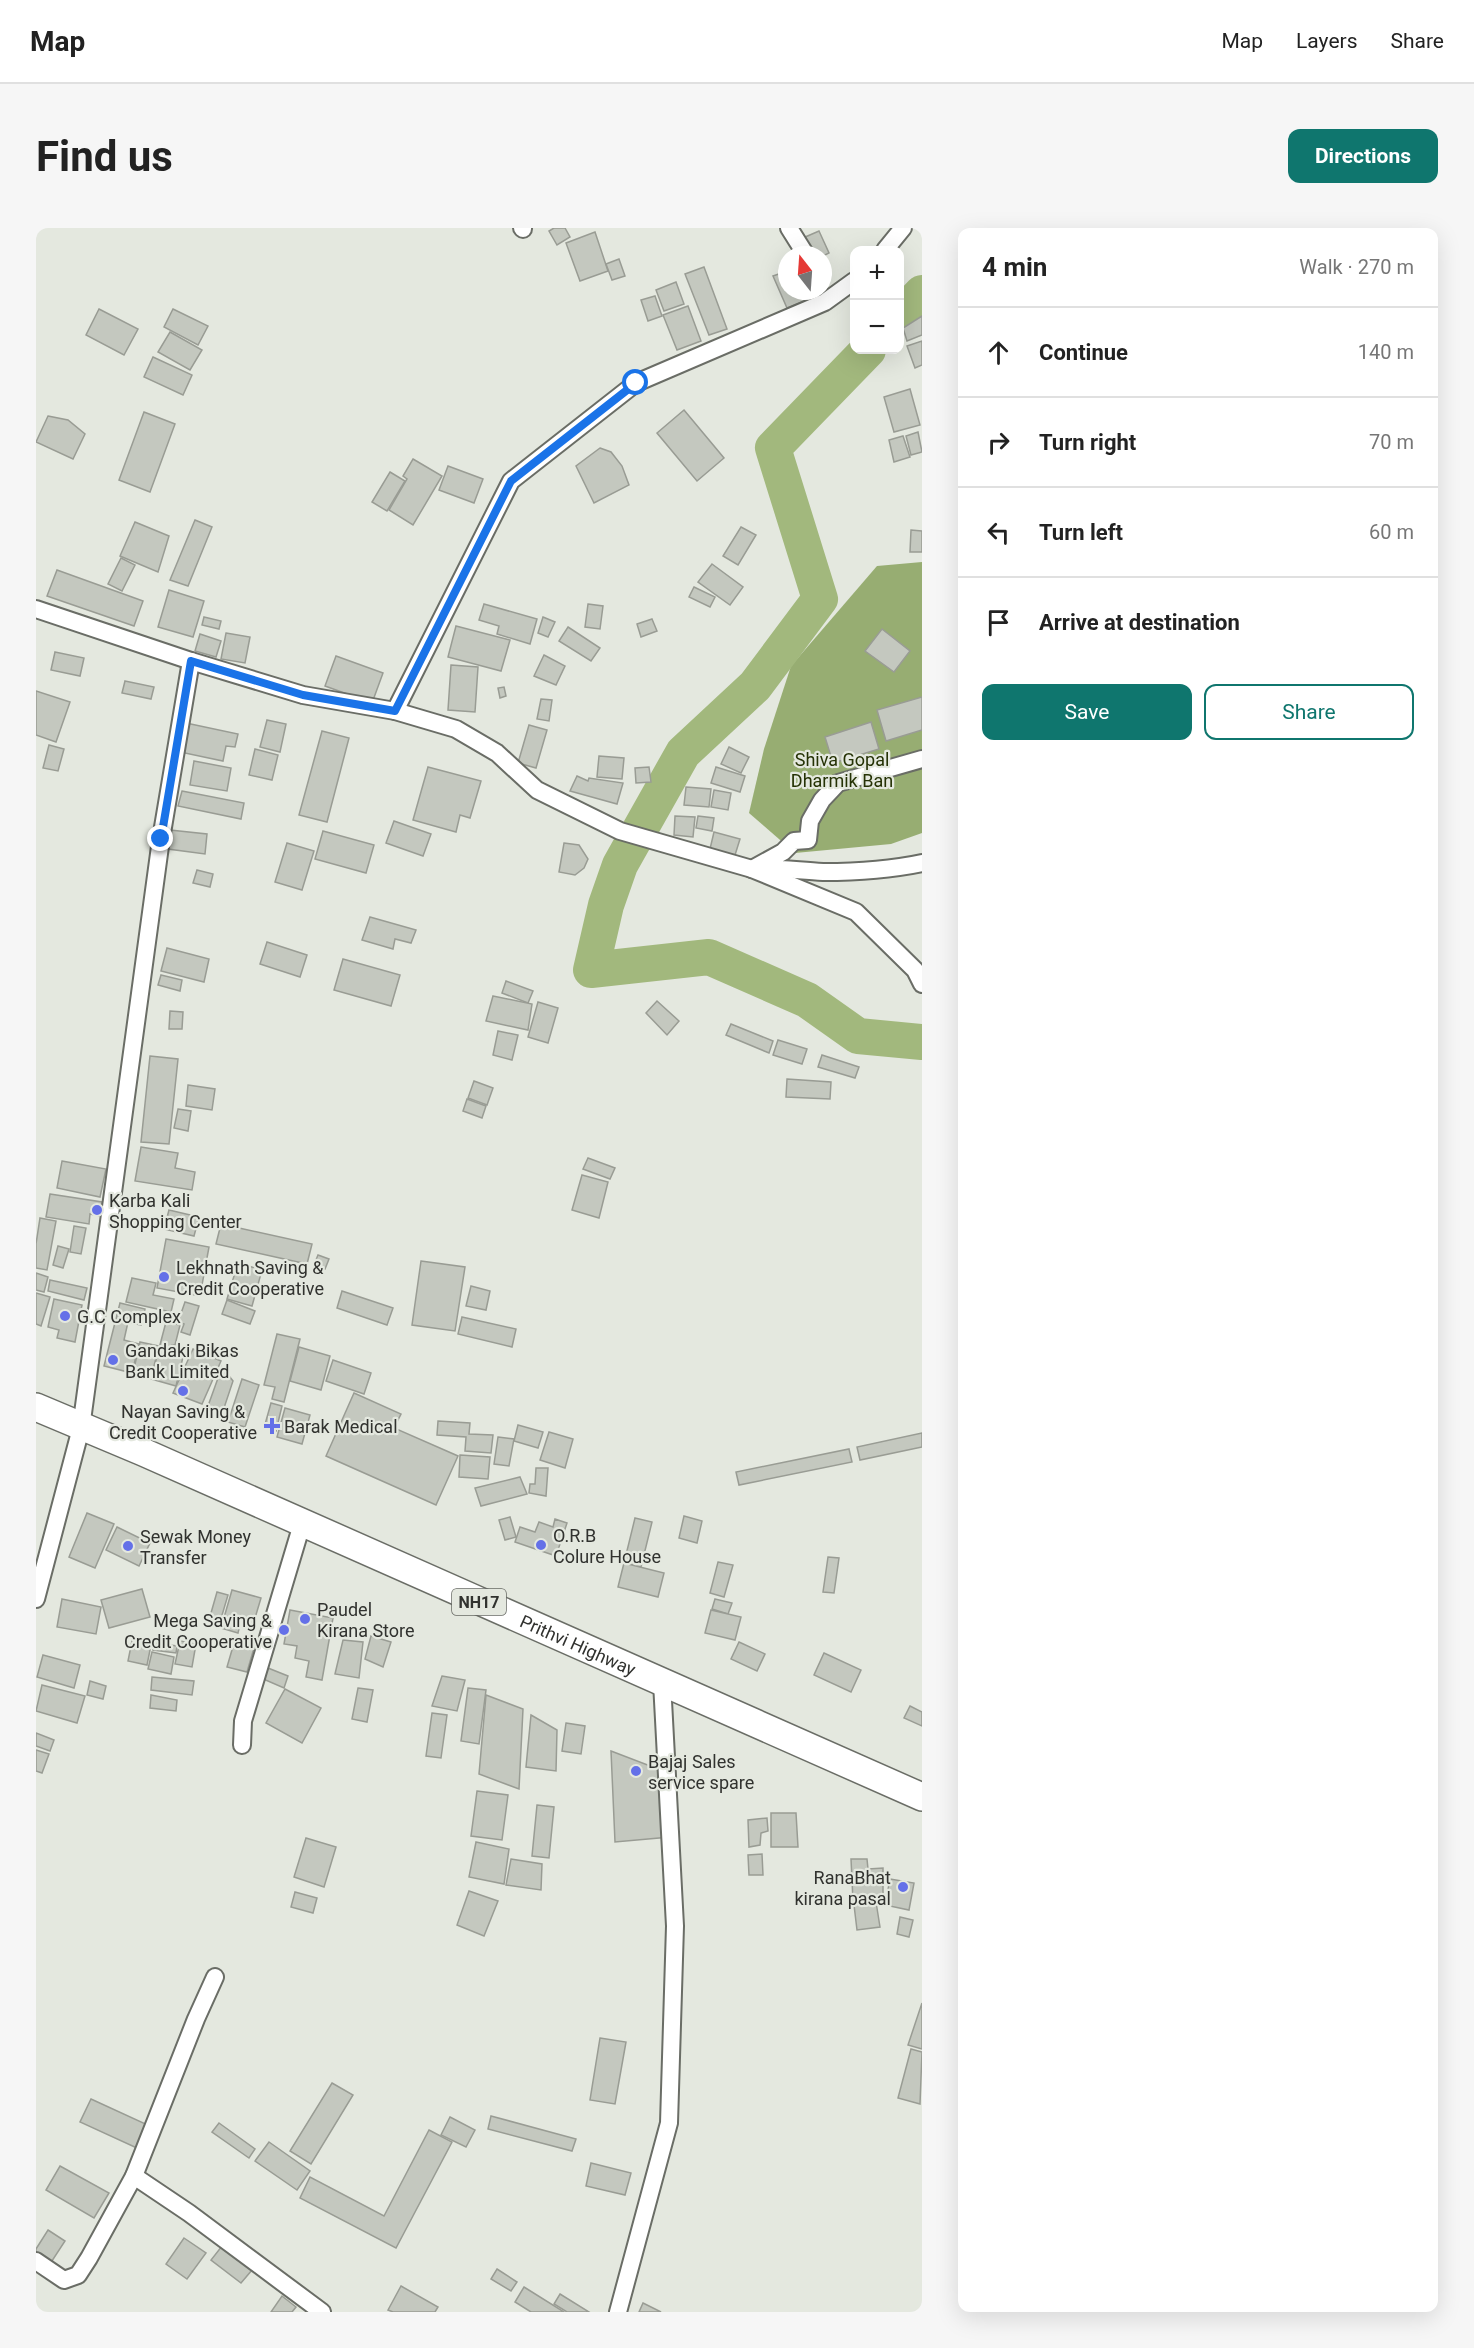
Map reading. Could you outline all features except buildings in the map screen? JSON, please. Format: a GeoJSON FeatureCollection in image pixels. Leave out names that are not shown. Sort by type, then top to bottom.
{"type":"FeatureCollection","features":[{"type":"Feature","properties":{"kind":"highway","name":"Prithvi Highway"},"geometry":{"type":"LineString","coordinates":[[36,1407],[81,1428],[143,1452],[922,1797]]}},
{"type":"Feature","properties":{"kind":"street"},"geometry":{"type":"LineString","coordinates":[[789,228],[800,246]]}},
{"type":"Feature","properties":{"kind":"street"},"geometry":{"type":"LineString","coordinates":[[888,246],[903,228]]}},
{"type":"Feature","properties":{"kind":"street"},"geometry":{"type":"LineString","coordinates":[[832,292],[850,283]]}},
{"type":"Feature","properties":{"kind":"street"},"geometry":{"type":"LineString","coordinates":[[395,711],[511,481],[636,383],[814,300]]}},
{"type":"Feature","properties":{"kind":"street"},"geometry":{"type":"LineString","coordinates":[[36,609],[191,661],[303,695],[395,711],[456,729],[498,753],[537,790],[620,831],[752,869],[856,912],[915,970],[922,984]]}},
{"type":"Feature","properties":{"kind":"street"},"geometry":{"type":"LineString","coordinates":[[36,1599],[81,1428],[161,839],[191,661]]}},
{"type":"Feature","properties":{"kind":"street"},"geometry":{"type":"LineString","coordinates":[[752,869],[783,852],[794,841],[808,840],[810,821],[822,800],[838,783],[922,759]]}},
{"type":"Feature","properties":{"kind":"street"},"geometry":{"type":"LineString","coordinates":[[752,869],[774,867],[822,872],[869,870],[922,863]]}},
{"type":"Feature","properties":{"kind":"street"},"geometry":{"type":"LineString","coordinates":[[242,1745],[243,1721],[302,1524]]}},
{"type":"Feature","properties":{"kind":"street"},"geometry":{"type":"LineString","coordinates":[[618,2312],[669,2123],[675,1926],[662,1682]]}},
{"type":"Feature","properties":{"kind":"street"},"geometry":{"type":"LineString","coordinates":[[36,2261],[64,2280],[78,2275],[89,2259],[134,2176],[215,1977]]}},
{"type":"Feature","properties":{"kind":"street"},"geometry":{"type":"LineString","coordinates":[[134,2176],[189,2213],[322,2312]]}},
{"type":"Feature","properties":{"kind":"green space","name":"Shiva Gopal Dharmik Ban"},"geometry":{"type":"Polygon","coordinates":[[[922,562],[922,833],[891,844],[795,853],[749,813],[764,749],[791,666],[877,566],[922,562]]]}},
{"type":"Feature","properties":{"kind":"waterway"},"geometry":{"type":"LineString","coordinates":[[904,312],[922,293]]}},
{"type":"Feature","properties":{"kind":"waterway"},"geometry":{"type":"LineString","coordinates":[[864,354],[773,448],[820,599],[755,686],[683,753],[620,865],[606,905],[591,970],[709,957],[807,1000],[858,1036],[922,1042]]}},
{"type":"Feature","properties":{"kind":"place","name":"Karba Kali Shopping Center"},"geometry":{"type":"Point","coordinates":[97,1210]}},
{"type":"Feature","properties":{"kind":"place","name":"Lekhnath Saving & Credit Cooperative"},"geometry":{"type":"Point","coordinates":[164,1277]}},
{"type":"Feature","properties":{"kind":"place","name":"G.C Complex"},"geometry":{"type":"Point","coordinates":[65,1316]}},
{"type":"Feature","properties":{"kind":"place","name":"Gandaki Bikas Bank Limited"},"geometry":{"type":"Point","coordinates":[113,1360]}},
{"type":"Feature","properties":{"kind":"place","name":"Nayan Saving & Credit Cooperative"},"geometry":{"type":"Point","coordinates":[183,1391]}},
{"type":"Feature","properties":{"kind":"place","name":"Barak Medical"},"geometry":{"type":"Point","coordinates":[272,1426]}},
{"type":"Feature","properties":{"kind":"place","name":"O.R.B Colure House"},"geometry":{"type":"Point","coordinates":[541,1545]}},
{"type":"Feature","properties":{"kind":"place","name":"Sewak Money Transfer"},"geometry":{"type":"Point","coordinates":[128,1546]}},
{"type":"Feature","properties":{"kind":"place","name":"Paudel Kirana Store"},"geometry":{"type":"Point","coordinates":[305,1619]}},
{"type":"Feature","properties":{"kind":"place","name":"Mega Saving & Credit Cooperative"},"geometry":{"type":"Point","coordinates":[284,1630]}},
{"type":"Feature","properties":{"kind":"place","name":"Bajaj Sales service spare"},"geometry":{"type":"Point","coordinates":[636,1771]}},
{"type":"Feature","properties":{"kind":"place","name":"RanaBhat kirana pasal"},"geometry":{"type":"Point","coordinates":[903,1887]}},
{"type":"Feature","properties":{"kind":"route"},"geometry":{"type":"LineString","coordinates":[[161,839],[191,661],[303,695],[395,711],[511,481],[636,383]]}}]}
